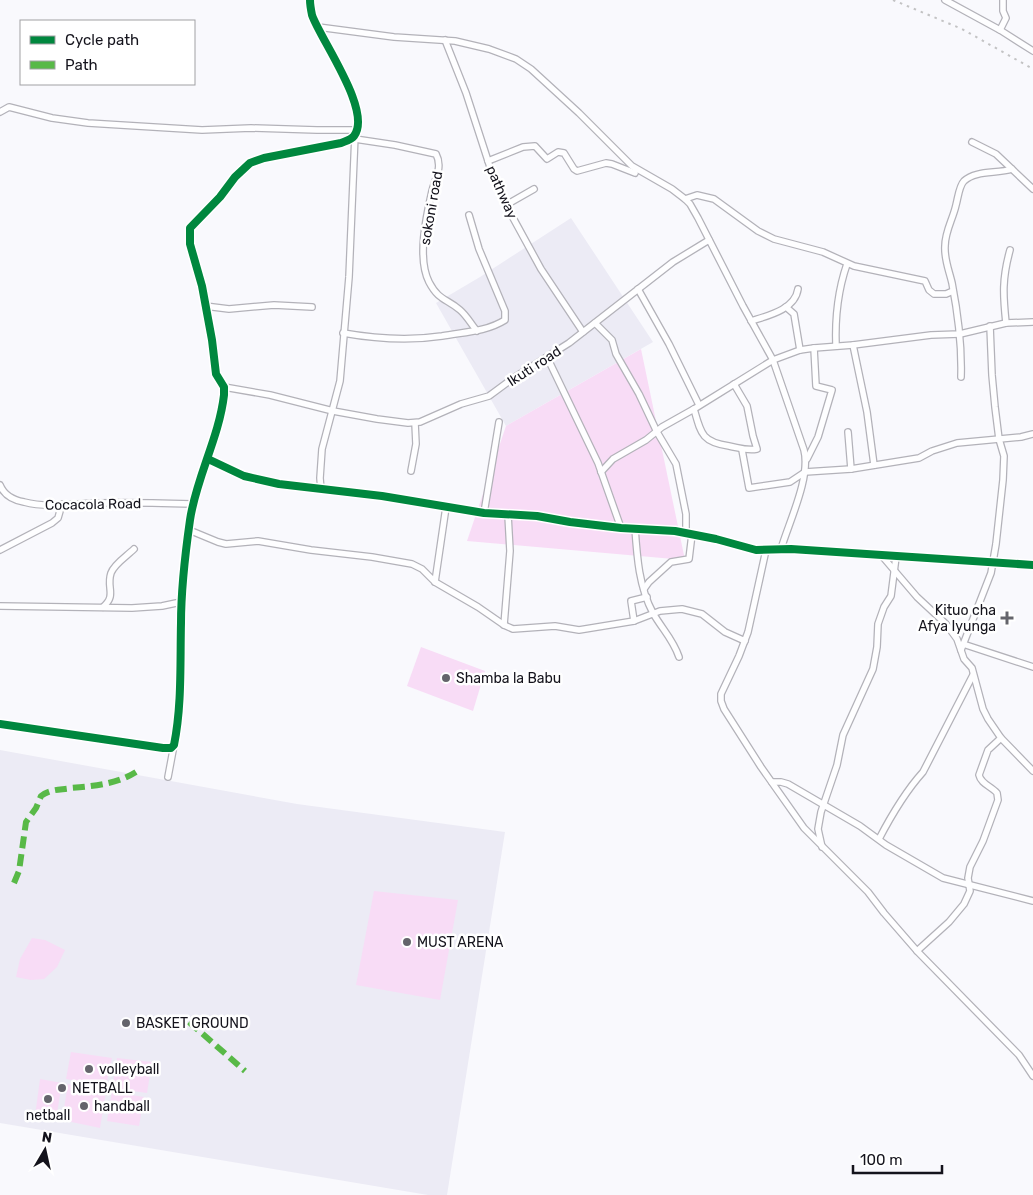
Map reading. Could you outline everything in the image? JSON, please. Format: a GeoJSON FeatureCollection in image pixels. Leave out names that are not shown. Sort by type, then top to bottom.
{"type":"FeatureCollection","features":[{"type":"Feature","properties":{"kind":"street"},"geometry":{"type":"LineString","coordinates":[[310,0],[312,16],[347,83],[356,113],[352,240],[340,381],[322,450],[321,490]]}},
{"type":"Feature","properties":{"kind":"street"},"geometry":{"type":"LineString","coordinates":[[945,0],[1000,30],[1033,51]]}},
{"type":"Feature","properties":{"kind":"street"},"geometry":{"type":"LineString","coordinates":[[1000,30],[1006,18],[1002,11],[1003,0]]}},
{"type":"Feature","properties":{"kind":"street"},"geometry":{"type":"LineString","coordinates":[[318,26],[394,37],[445,40],[489,48],[516,59],[531,69],[579,113],[632,166],[672,189],[685,199],[690,204],[773,360],[807,459]]}},
{"type":"Feature","properties":{"kind":"street","name":"pathway"},"geometry":{"type":"LineString","coordinates":[[445,40],[466,93],[488,161],[506,205],[541,269],[582,332]]}},
{"type":"Feature","properties":{"kind":"street"},"geometry":{"type":"LineString","coordinates":[[0,112],[9,108],[52,118],[88,123],[202,130],[251,128],[318,130],[356,134]]}},
{"type":"Feature","properties":{"kind":"street"},"geometry":{"type":"LineString","coordinates":[[168,777],[180,705],[181,602],[189,530],[194,504],[224,400],[224,388],[216,374],[202,286],[190,244],[190,231],[193,224],[215,202],[235,177],[250,164],[264,158],[341,143],[350,140],[356,134]]}},
{"type":"Feature","properties":{"kind":"street","name":"sokoni road"},"geometry":{"type":"LineString","coordinates":[[356,134],[388,144],[436,154],[439,166],[432,192],[425,236],[423,254],[425,272],[438,296],[460,310],[477,331]]}},
{"type":"Feature","properties":{"kind":"street"},"geometry":{"type":"LineString","coordinates":[[972,142],[996,154],[1033,190]]}},
{"type":"Feature","properties":{"kind":"street"},"geometry":{"type":"LineString","coordinates":[[488,161],[523,147],[535,146],[547,159],[558,152],[564,152],[574,169],[577,170],[606,163],[634,173]]}},
{"type":"Feature","properties":{"kind":"street"},"geometry":{"type":"LineString","coordinates":[[961,377],[962,352],[953,291],[945,257],[946,234],[963,182],[971,176],[1004,172],[1012,169]]}},
{"type":"Feature","properties":{"kind":"street"},"geometry":{"type":"LineString","coordinates":[[506,205],[534,189]]}},
{"type":"Feature","properties":{"kind":"street"},"geometry":{"type":"LineString","coordinates":[[685,199],[697,195],[714,199],[764,235],[789,244],[823,252],[846,264],[925,281],[934,294],[946,294],[953,291]]}},
{"type":"Feature","properties":{"kind":"street"},"geometry":{"type":"LineString","coordinates":[[343,333],[389,339],[424,339],[477,331],[503,322],[506,316],[479,249],[470,215]]}},
{"type":"Feature","properties":{"kind":"street","name":"Ikuti road"},"geometry":{"type":"LineString","coordinates":[[224,388],[270,395],[384,420],[415,423],[461,404],[489,396],[595,323],[673,262],[709,240]]}},
{"type":"Feature","properties":{"kind":"street"},"geometry":{"type":"LineString","coordinates":[[1006,324],[1002,296],[1010,250]]}},
{"type":"Feature","properties":{"kind":"street"},"geometry":{"type":"LineString","coordinates":[[836,346],[837,313],[842,276],[846,264]]}},
{"type":"Feature","properties":{"kind":"street"},"geometry":{"type":"LineString","coordinates":[[638,289],[669,344],[696,407],[700,431],[705,438],[718,445],[742,450],[757,449],[747,406],[734,384]]}},
{"type":"Feature","properties":{"kind":"street"},"geometry":{"type":"LineString","coordinates":[[751,321],[786,307],[794,298],[798,289]]}},
{"type":"Feature","properties":{"kind":"street"},"geometry":{"type":"LineString","coordinates":[[205,306],[229,309],[274,305],[312,307]]}},
{"type":"Feature","properties":{"kind":"street"},"geometry":{"type":"LineString","coordinates":[[786,307],[794,314],[800,350]]}},
{"type":"Feature","properties":{"kind":"street"},"geometry":{"type":"LineString","coordinates":[[601,472],[613,459],[662,427],[773,360],[800,350],[931,335],[960,334],[990,326],[1033,322]]}},
{"type":"Feature","properties":{"kind":"street"},"geometry":{"type":"LineString","coordinates":[[595,323],[612,340],[616,354],[643,403],[656,432],[676,464],[686,514],[689,533],[689,559],[671,562],[644,589]]}},
{"type":"Feature","properties":{"kind":"street"},"geometry":{"type":"LineString","coordinates":[[962,647],[986,586],[993,562],[1004,462],[999,438],[992,376],[990,326]]}},
{"type":"Feature","properties":{"kind":"street"},"geometry":{"type":"LineString","coordinates":[[853,345],[865,399],[874,465]]}},
{"type":"Feature","properties":{"kind":"street"},"geometry":{"type":"LineString","coordinates":[[781,549],[800,494],[807,459],[818,437],[832,390],[816,386],[814,348]]}},
{"type":"Feature","properties":{"kind":"street"},"geometry":{"type":"LineString","coordinates":[[547,357],[601,472],[621,528]]}},
{"type":"Feature","properties":{"kind":"street"},"geometry":{"type":"LineString","coordinates":[[484,513],[499,422]]}},
{"type":"Feature","properties":{"kind":"street"},"geometry":{"type":"LineString","coordinates":[[411,471],[416,444],[415,423]]}},
{"type":"Feature","properties":{"kind":"street"},"geometry":{"type":"LineString","coordinates":[[848,432],[851,468]]}},
{"type":"Feature","properties":{"kind":"street"},"geometry":{"type":"LineString","coordinates":[[742,450],[749,488],[790,482],[805,472],[851,468],[919,458],[932,451],[957,443],[999,438],[1021,438],[1033,434]]}},
{"type":"Feature","properties":{"kind":"street"},"geometry":{"type":"LineString","coordinates":[[208,460],[256,480],[321,490],[382,496],[484,513],[537,516],[585,524],[689,533],[747,548],[1033,565]]}},
{"type":"Feature","properties":{"kind":"street","name":"Cocacola Road"},"geometry":{"type":"LineString","coordinates":[[1,488],[8,496],[26,503],[127,502],[194,504]]}},
{"type":"Feature","properties":{"kind":"street"},"geometry":{"type":"LineString","coordinates":[[0,550],[52,523],[58,518],[62,504]]}},
{"type":"Feature","properties":{"kind":"street"},"geometry":{"type":"LineString","coordinates":[[435,582],[446,507]]}},
{"type":"Feature","properties":{"kind":"street"},"geometry":{"type":"LineString","coordinates":[[504,625],[510,551],[508,515]]}},
{"type":"Feature","properties":{"kind":"street"},"geometry":{"type":"LineString","coordinates":[[634,528],[638,562],[644,589],[653,613],[672,639],[679,657]]}},
{"type":"Feature","properties":{"kind":"street"},"geometry":{"type":"LineString","coordinates":[[189,530],[226,544],[258,541],[310,550],[347,553],[404,562],[422,569],[435,582],[478,607],[504,625],[515,629],[555,626],[579,630],[634,621],[653,613],[682,609],[697,612],[730,635],[745,641]]}},
{"type":"Feature","properties":{"kind":"street"},"geometry":{"type":"LineString","coordinates":[[103,608],[111,597],[110,578],[112,571],[134,549]]}},
{"type":"Feature","properties":{"kind":"street"},"geometry":{"type":"LineString","coordinates":[[766,550],[745,641],[721,694],[721,701],[761,767],[794,815],[823,849],[868,892],[917,951],[1019,1055],[1033,1076]]}},
{"type":"Feature","properties":{"kind":"street"},"geometry":{"type":"LineString","coordinates":[[882,556],[917,597],[946,624],[957,639],[962,647],[964,659],[972,668],[983,709],[992,726],[1033,771]]}},
{"type":"Feature","properties":{"kind":"street"},"geometry":{"type":"LineString","coordinates":[[823,849],[818,829],[837,765],[843,735],[873,669],[877,647],[878,624],[884,607],[891,596],[893,568],[896,557]]}},
{"type":"Feature","properties":{"kind":"street"},"geometry":{"type":"LineString","coordinates":[[634,621],[631,601],[647,597]]}},
{"type":"Feature","properties":{"kind":"street"},"geometry":{"type":"LineString","coordinates":[[0,606],[149,608],[181,602]]}},
{"type":"Feature","properties":{"kind":"street"},"geometry":{"type":"LineString","coordinates":[[962,647],[1033,667]]}},
{"type":"Feature","properties":{"kind":"street"},"geometry":{"type":"LineString","coordinates":[[879,839],[890,818],[927,765],[973,674]]}},
{"type":"Feature","properties":{"kind":"street"},"geometry":{"type":"LineString","coordinates":[[0,724],[163,748],[174,746]]}},
{"type":"Feature","properties":{"kind":"street"},"geometry":{"type":"LineString","coordinates":[[917,951],[959,912],[968,896],[970,867],[986,834],[998,800],[997,793],[980,779],[979,775],[988,750],[1001,738]]}},
{"type":"Feature","properties":{"kind":"street"},"geometry":{"type":"LineString","coordinates":[[772,782],[784,782],[860,826],[943,878],[1033,902]]}},
{"type":"Feature","properties":{"kind":"shaded area"},"geometry":{"type":"Polygon","coordinates":[[[571,218],[653,342],[506,426],[436,303],[571,218]]]}},
{"type":"Feature","properties":{"kind":"shaded area"},"geometry":{"type":"Polygon","coordinates":[[[641,349],[685,560],[467,541],[506,426],[641,349]]]}},
{"type":"Feature","properties":{"kind":"shaded area","name":"Shamba la Babu"},"geometry":{"type":"Polygon","coordinates":[[[421,647],[485,671],[473,711],[407,686],[421,647]]]}},
{"type":"Feature","properties":{"kind":"shaded area"},"geometry":{"type":"Polygon","coordinates":[[[0,750],[297,804],[505,832],[447,1195],[428,1195],[0,1123],[0,750]]]}},
{"type":"Feature","properties":{"kind":"shaded area","name":"MUST ARENA"},"geometry":{"type":"Polygon","coordinates":[[[374,891],[458,900],[440,1000],[356,985],[374,891]]]}},
{"type":"Feature","properties":{"kind":"shaded area"},"geometry":{"type":"Polygon","coordinates":[[[32,938],[45,940],[65,950],[57,967],[44,979],[31,980],[16,977],[20,959],[32,938]]]}},
{"type":"Feature","properties":{"kind":"shaded area","name":"volleyball"},"geometry":{"type":"Polygon","coordinates":[[[71,1052],[112,1058],[106,1086],[66,1079],[71,1052]]]}},
{"type":"Feature","properties":{"kind":"shaded area"},"geometry":{"type":"Polygon","coordinates":[[[117,1058],[152,1062],[147,1093],[112,1088],[117,1058]]]}},
{"type":"Feature","properties":{"kind":"shaded area","name":"netball"},"geometry":{"type":"Polygon","coordinates":[[[40,1079],[62,1083],[56,1119],[35,1116],[40,1079]]]}},
{"type":"Feature","properties":{"kind":"shaded area","name":"handball"},"geometry":{"type":"Polygon","coordinates":[[[68,1084],[106,1092],[100,1128],[62,1120],[68,1084]]]}},
{"type":"Feature","properties":{"kind":"shaded area"},"geometry":{"type":"Polygon","coordinates":[[[112,1092],[144,1097],[139,1126],[107,1121],[112,1092]]]}},
{"type":"Feature","properties":{"kind":"railway"},"geometry":{"type":"LineString","coordinates":[[893,0],[962,29],[1033,69]]}},
{"type":"Feature","properties":{"kind":"marked path"},"geometry":{"type":"LineString","coordinates":[[14,883],[19,871],[26,822],[36,808],[41,796],[55,790],[113,782],[136,772]]}},
{"type":"Feature","properties":{"kind":"marked path"},"geometry":{"type":"LineString","coordinates":[[189,1022],[245,1071]]}},
{"type":"Feature","properties":{"kind":"cycle path"},"geometry":{"type":"LineString","coordinates":[[0,724],[163,748],[171,748],[174,745],[179,700],[181,610],[190,520],[197,489],[217,427],[224,395],[224,387],[216,374],[202,286],[190,244],[190,228],[220,197],[235,177],[250,163],[264,158],[341,143],[354,136],[358,125],[357,110],[343,75],[312,15],[310,0]]}},
{"type":"Feature","properties":{"kind":"cycle path"},"geometry":{"type":"LineString","coordinates":[[208,459],[244,476],[279,484],[382,496],[484,513],[537,516],[621,528],[675,531],[716,539],[756,550],[791,549],[1033,565]]}},
{"type":"Feature","properties":{"kind":"place","name":"Kituo cha Afya Iyunga"},"geometry":{"type":"Point","coordinates":[1007,618]}},
{"type":"Feature","properties":{"kind":"place","name":"Shamba la Babu"},"geometry":{"type":"Point","coordinates":[446,678]}},
{"type":"Feature","properties":{"kind":"place","name":"MUST ARENA"},"geometry":{"type":"Point","coordinates":[407,942]}},
{"type":"Feature","properties":{"kind":"place","name":"BASKET GROUND"},"geometry":{"type":"Point","coordinates":[126,1023]}},
{"type":"Feature","properties":{"kind":"place","name":"volleyball"},"geometry":{"type":"Point","coordinates":[89,1069]}},
{"type":"Feature","properties":{"kind":"place","name":"NETBALL"},"geometry":{"type":"Point","coordinates":[62,1088]}},
{"type":"Feature","properties":{"kind":"place","name":"netball"},"geometry":{"type":"Point","coordinates":[48,1099]}},
{"type":"Feature","properties":{"kind":"place","name":"handball"},"geometry":{"type":"Point","coordinates":[84,1106]}}]}
